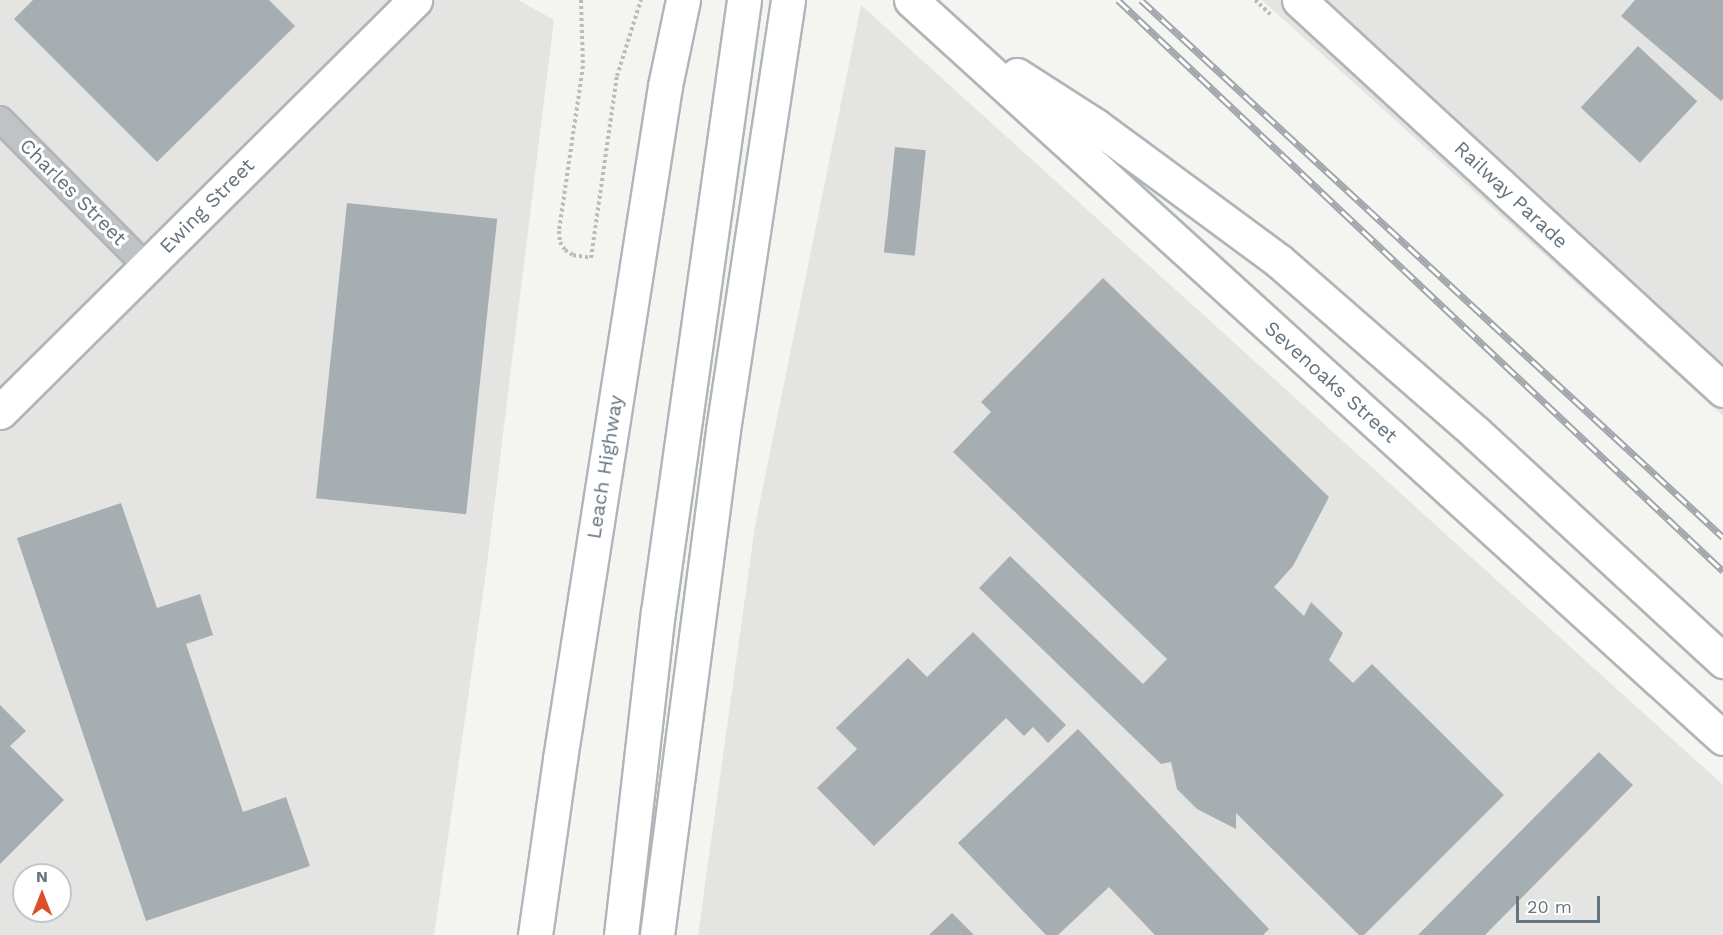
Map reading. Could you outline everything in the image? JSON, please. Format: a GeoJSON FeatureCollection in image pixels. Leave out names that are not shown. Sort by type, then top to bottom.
{"type":"FeatureCollection","features":[{"type":"Feature","properties":{"kind":"main road","name":"Ewing Street"},"geometry":{"type":"LineString","coordinates":[[0,412],[415,0]]}},
{"type":"Feature","properties":{"kind":"main road","name":"Leach Highway"},"geometry":{"type":"LineString","coordinates":[[536,935],[560,759],[663,98],[682,0]]}},
{"type":"Feature","properties":{"kind":"main road"},"geometry":{"type":"LineString","coordinates":[[621,935],[658,612],[744,0]]}},
{"type":"Feature","properties":{"kind":"main road","name":"Sevenoaks Street"},"geometry":{"type":"LineString","coordinates":[[912,0],[1723,738]]}},
{"type":"Feature","properties":{"kind":"main road","name":"Railway Parade"},"geometry":{"type":"LineString","coordinates":[[1299,0],[1723,390]]}},
{"type":"Feature","properties":{"kind":"main road"},"geometry":{"type":"LineString","coordinates":[[681,448],[731,211],[786,7]]}},
{"type":"Feature","properties":{"kind":"main road"},"geometry":{"type":"LineString","coordinates":[[657,935],[723,430],[786,7]]}},
{"type":"Feature","properties":{"kind":"main road","name":"Sevenoaks Street"},"geometry":{"type":"LineString","coordinates":[[939,25],[1096,126],[1279,261],[1475,432],[1723,661]]}},
{"type":"Feature","properties":{"kind":"street","name":"Charles Street"},"geometry":{"type":"LineString","coordinates":[[0,119],[146,266]]}},
{"type":"Feature","properties":{"kind":"path"},"geometry":{"type":"LineString","coordinates":[[580,0],[583,66],[558,231],[560,242],[565,250],[573,255],[591,258],[617,76],[640,0]]}},
{"type":"Feature","properties":{"kind":"shaded area"},"geometry":{"type":"Polygon","coordinates":[[[0,0],[518,0],[554,20],[486,572],[434,935],[0,935],[0,0]]]}},
{"type":"Feature","properties":{"kind":"shaded area"},"geometry":{"type":"Polygon","coordinates":[[[1262,0],[1723,0],[1723,416],[1262,0]]]}},
{"type":"Feature","properties":{"kind":"shaded area"},"geometry":{"type":"Polygon","coordinates":[[[861,5],[1723,785],[1723,935],[698,935],[755,526],[861,5]]]}},
{"type":"Feature","properties":{"kind":"building"},"geometry":{"type":"Polygon","coordinates":[[[33,0],[269,0],[295,26],[157,162],[14,19],[33,0]]]}},
{"type":"Feature","properties":{"kind":"building"},"geometry":{"type":"Polygon","coordinates":[[[1635,0],[1723,0],[1723,99],[1721,101],[1621,16],[1635,0]]]}},
{"type":"Feature","properties":{"kind":"building"},"geometry":{"type":"Polygon","coordinates":[[[1638,46],[1697,101],[1640,163],[1581,107],[1638,46]]]}},
{"type":"Feature","properties":{"kind":"building"},"geometry":{"type":"Polygon","coordinates":[[[895,147],[926,150],[915,256],[884,252],[895,147]]]}},
{"type":"Feature","properties":{"kind":"building"},"geometry":{"type":"Polygon","coordinates":[[[347,203],[497,219],[466,514],[316,498],[347,203]]]}},
{"type":"Feature","properties":{"kind":"building"},"geometry":{"type":"Polygon","coordinates":[[[1103,278],[1329,497],[1293,566],[1274,587],[1304,616],[1311,602],[1343,633],[1329,660],[1353,683],[1372,664],[1504,795],[1364,935],[1359,935],[1236,813],[1236,829],[1197,809],[1177,789],[1171,762],[1161,764],[979,588],[1010,556],[1143,684],[1167,659],[953,452],[991,412],[981,402],[1103,278]]]}},
{"type":"Feature","properties":{"kind":"building"},"geometry":{"type":"Polygon","coordinates":[[[121,503],[157,608],[200,594],[213,635],[186,644],[243,812],[286,797],[310,866],[146,921],[17,538],[121,503]]]}},
{"type":"Feature","properties":{"kind":"building"},"geometry":{"type":"Polygon","coordinates":[[[973,632],[1066,725],[1048,743],[1033,727],[1024,736],[1006,718],[874,846],[817,788],[857,749],[836,728],[908,658],[927,677],[973,632]]]}},
{"type":"Feature","properties":{"kind":"building"},"geometry":{"type":"Polygon","coordinates":[[[0,705],[26,731],[10,746],[64,800],[0,864],[0,705]]]}},
{"type":"Feature","properties":{"kind":"building"},"geometry":{"type":"Polygon","coordinates":[[[1078,729],[1269,929],[1263,935],[1155,935],[1109,887],[1058,935],[1046,935],[958,843],[1078,729]]]}},
{"type":"Feature","properties":{"kind":"building"},"geometry":{"type":"Polygon","coordinates":[[[1599,752],[1633,785],[1485,935],[1418,935],[1599,752]]]}},
{"type":"Feature","properties":{"kind":"building"},"geometry":{"type":"Polygon","coordinates":[[[952,913],[974,935],[929,935],[952,913]]]}},
{"type":"Feature","properties":{"kind":"railway"},"geometry":{"type":"LineString","coordinates":[[1118,0],[1723,571]]}},
{"type":"Feature","properties":{"kind":"railway"},"geometry":{"type":"LineString","coordinates":[[1141,0],[1723,537]]}}]}
